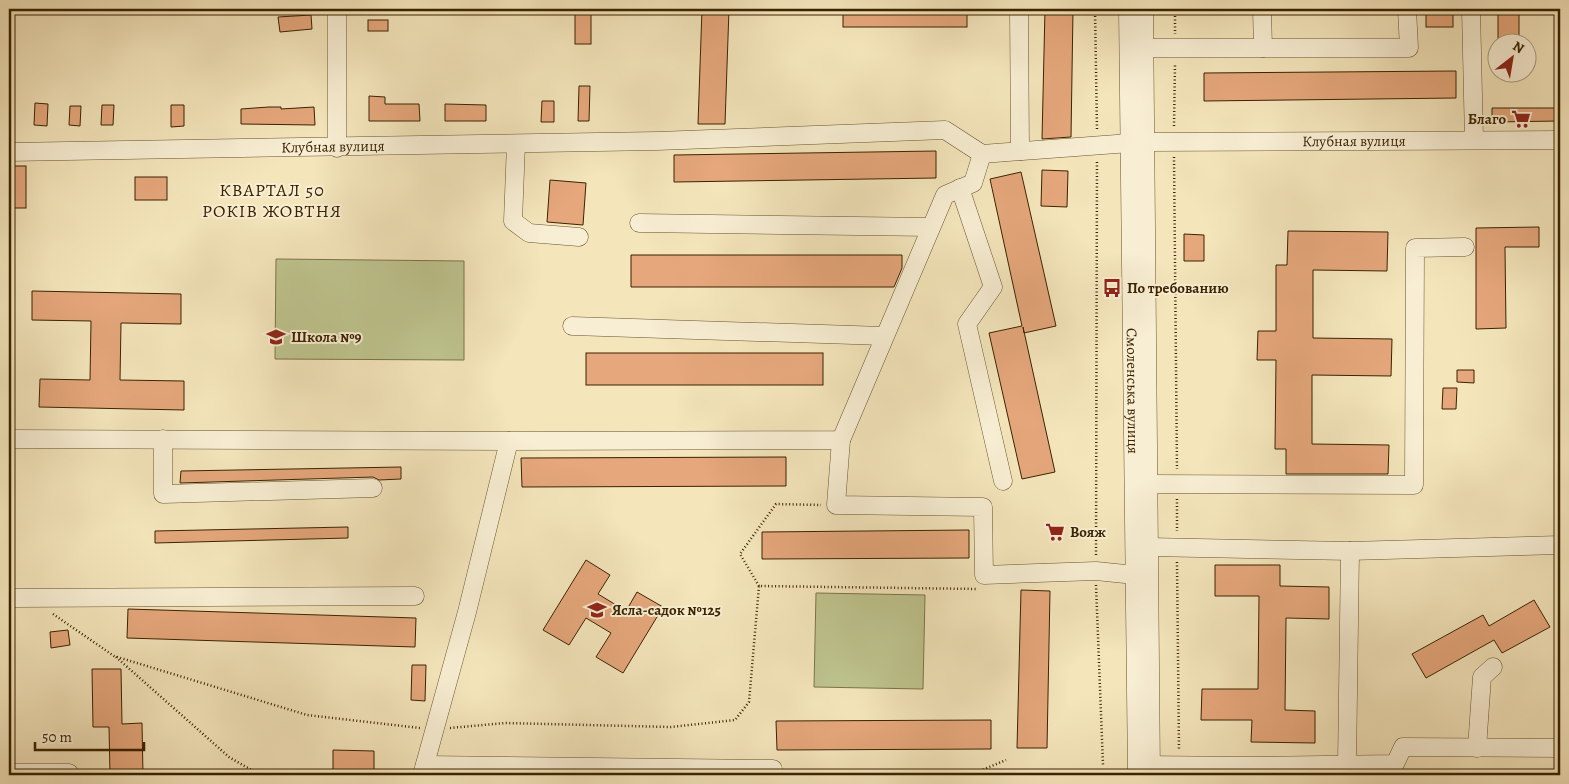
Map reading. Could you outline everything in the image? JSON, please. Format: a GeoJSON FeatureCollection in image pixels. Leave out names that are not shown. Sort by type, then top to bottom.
{"type":"FeatureCollection","features":[{"type":"Feature","properties":{"kind":"street"},"geometry":{"type":"LineString","coordinates":[[337,9],[337,148]]}},
{"type":"Feature","properties":{"kind":"street"},"geometry":{"type":"LineString","coordinates":[[1019,9],[1020,151]]}},
{"type":"Feature","properties":{"kind":"street","name":"Смоленська вулиця"},"geometry":{"type":"LineString","coordinates":[[1128,9],[1137,48]]}},
{"type":"Feature","properties":{"kind":"street","name":"Смоленська вулиця"},"geometry":{"type":"LineString","coordinates":[[1144,9],[1137,48],[1135,575],[1144,770]]}},
{"type":"Feature","properties":{"kind":"street"},"geometry":{"type":"LineString","coordinates":[[1262,9],[1263,48]]}},
{"type":"Feature","properties":{"kind":"street"},"geometry":{"type":"LineString","coordinates":[[1137,48],[1409,48],[1408,9]]}},
{"type":"Feature","properties":{"kind":"street"},"geometry":{"type":"LineString","coordinates":[[1471,9],[1474,140]]}},
{"type":"Feature","properties":{"kind":"street","name":"Клубная вулиця"},"geometry":{"type":"LineString","coordinates":[[9,152],[337,148],[657,141],[945,130],[982,154],[1138,142],[1560,140]]}},
{"type":"Feature","properties":{"kind":"street","name":"Смоленська вулиця"},"geometry":{"type":"LineString","coordinates":[[1138,142],[1150,546],[1144,770]]}},
{"type":"Feature","properties":{"kind":"street"},"geometry":{"type":"LineString","coordinates":[[516,144],[514,221],[529,233],[579,237]]}},
{"type":"Feature","properties":{"kind":"street"},"geometry":{"type":"LineString","coordinates":[[982,154],[973,183],[945,195],[884,336],[841,440],[836,505],[983,507],[984,576],[1096,571],[1135,575]]}},
{"type":"Feature","properties":{"kind":"street"},"geometry":{"type":"LineString","coordinates":[[960,188],[993,288],[967,324],[1003,481]]}},
{"type":"Feature","properties":{"kind":"street"},"geometry":{"type":"LineString","coordinates":[[639,223],[931,227]]}},
{"type":"Feature","properties":{"kind":"street"},"geometry":{"type":"LineString","coordinates":[[1149,484],[1414,485],[1415,248],[1465,247]]}},
{"type":"Feature","properties":{"kind":"street"},"geometry":{"type":"LineString","coordinates":[[572,326],[884,336]]}},
{"type":"Feature","properties":{"kind":"street"},"geometry":{"type":"LineString","coordinates":[[9,439],[841,440]]}},
{"type":"Feature","properties":{"kind":"street"},"geometry":{"type":"LineString","coordinates":[[163,439],[162,494],[373,488]]}},
{"type":"Feature","properties":{"kind":"street"},"geometry":{"type":"LineString","coordinates":[[509,441],[467,612],[423,770],[773,769]]}},
{"type":"Feature","properties":{"kind":"street"},"geometry":{"type":"LineString","coordinates":[[1150,546],[1350,551],[1560,545]]}},
{"type":"Feature","properties":{"kind":"street"},"geometry":{"type":"LineString","coordinates":[[1347,765],[1350,551]]}},
{"type":"Feature","properties":{"kind":"street"},"geometry":{"type":"LineString","coordinates":[[14,598],[415,596]]}},
{"type":"Feature","properties":{"kind":"street"},"geometry":{"type":"LineString","coordinates":[[1477,748],[1482,677],[1493,667]]}},
{"type":"Feature","properties":{"kind":"street"},"geometry":{"type":"LineString","coordinates":[[1144,770],[1179,765],[1248,771],[1347,765],[1396,770],[1403,747],[1560,748]]}},
{"type":"Feature","properties":{"kind":"street"},"geometry":{"type":"LineString","coordinates":[[9,773],[69,773]]}},
{"type":"Feature","properties":{"kind":"path"},"geometry":{"type":"LineString","coordinates":[[1095,9],[1097,144],[1096,571],[1103,765]]}},
{"type":"Feature","properties":{"kind":"path"},"geometry":{"type":"LineString","coordinates":[[1174,9],[1179,765]]}},
{"type":"Feature","properties":{"kind":"path"},"geometry":{"type":"LineString","coordinates":[[114,656],[307,715],[434,730],[505,723],[672,727],[735,720],[749,702],[759,586],[740,554],[776,504],[836,505]]}},
{"type":"Feature","properties":{"kind":"path"},"geometry":{"type":"LineString","coordinates":[[759,586],[978,590],[984,576]]}},
{"type":"Feature","properties":{"kind":"path"},"geometry":{"type":"LineString","coordinates":[[52,614],[114,656],[229,756],[260,775]]}},
{"type":"Feature","properties":{"kind":"path"},"geometry":{"type":"LineString","coordinates":[[970,775],[1006,760]]}},
{"type":"Feature","properties":{"kind":"green space"},"geometry":{"type":"Polygon","coordinates":[[[276,259],[464,261],[464,360],[275,359],[276,259]]]}},
{"type":"Feature","properties":{"kind":"green space"},"geometry":{"type":"Polygon","coordinates":[[[816,593],[925,595],[923,689],[814,687],[816,593]]]}},
{"type":"Feature","properties":{"kind":"building"},"geometry":{"type":"Polygon","coordinates":[[[575,9],[591,9],[591,44],[575,44],[575,9]]]}},
{"type":"Feature","properties":{"kind":"building"},"geometry":{"type":"Polygon","coordinates":[[[702,9],[729,9],[725,124],[698,124],[702,9]]]}},
{"type":"Feature","properties":{"kind":"building"},"geometry":{"type":"Polygon","coordinates":[[[843,9],[967,9],[967,27],[843,27],[843,9]]]}},
{"type":"Feature","properties":{"kind":"building"},"geometry":{"type":"Polygon","coordinates":[[[1045,9],[1073,9],[1071,137],[1042,139],[1045,9]]]}},
{"type":"Feature","properties":{"kind":"building"},"geometry":{"type":"Polygon","coordinates":[[[1426,9],[1453,9],[1453,27],[1426,27],[1426,9]]]}},
{"type":"Feature","properties":{"kind":"building"},"geometry":{"type":"Polygon","coordinates":[[[1498,9],[1519,9],[1519,32],[1498,32],[1498,9]]]}},
{"type":"Feature","properties":{"kind":"building"},"geometry":{"type":"Polygon","coordinates":[[[311,15],[312,29],[280,32],[278,17],[311,15]]]}},
{"type":"Feature","properties":{"kind":"building"},"geometry":{"type":"Polygon","coordinates":[[[368,20],[388,20],[388,31],[368,31],[368,20]]]}},
{"type":"Feature","properties":{"kind":"building"},"geometry":{"type":"Polygon","coordinates":[[[1456,71],[1456,98],[1204,101],[1204,73],[1456,71]]]}},
{"type":"Feature","properties":{"kind":"building"},"geometry":{"type":"Polygon","coordinates":[[[579,86],[590,86],[589,121],[578,121],[579,86]]]}},
{"type":"Feature","properties":{"kind":"building"},"geometry":{"type":"Polygon","coordinates":[[[369,96],[385,97],[385,104],[419,104],[420,121],[369,121],[369,96]]]}},
{"type":"Feature","properties":{"kind":"building"},"geometry":{"type":"Polygon","coordinates":[[[542,101],[554,101],[554,122],[541,122],[542,101]]]}},
{"type":"Feature","properties":{"kind":"building"},"geometry":{"type":"Polygon","coordinates":[[[35,103],[48,104],[47,126],[34,125],[35,103]]]}},
{"type":"Feature","properties":{"kind":"building"},"geometry":{"type":"Polygon","coordinates":[[[445,104],[486,105],[486,121],[445,121],[445,104]]]}},
{"type":"Feature","properties":{"kind":"building"},"geometry":{"type":"Polygon","coordinates":[[[102,105],[114,105],[113,125],[101,125],[102,105]]]}},
{"type":"Feature","properties":{"kind":"building"},"geometry":{"type":"Polygon","coordinates":[[[171,105],[184,105],[184,126],[171,127],[171,105]]]}},
{"type":"Feature","properties":{"kind":"building"},"geometry":{"type":"Polygon","coordinates":[[[70,106],[81,106],[80,126],[69,125],[70,106]]]}},
{"type":"Feature","properties":{"kind":"building"},"geometry":{"type":"Polygon","coordinates":[[[281,107],[281,109],[314,107],[315,125],[241,124],[241,109],[281,107]]]}},
{"type":"Feature","properties":{"kind":"building"},"geometry":{"type":"Polygon","coordinates":[[[1492,108],[1560,108],[1560,121],[1492,122],[1492,108]]]}},
{"type":"Feature","properties":{"kind":"building"},"geometry":{"type":"Polygon","coordinates":[[[936,151],[936,178],[674,182],[674,155],[936,151]]]}},
{"type":"Feature","properties":{"kind":"building"},"geometry":{"type":"Polygon","coordinates":[[[9,166],[26,166],[26,208],[9,208],[9,166]]]}},
{"type":"Feature","properties":{"kind":"building"},"geometry":{"type":"Polygon","coordinates":[[[1042,170],[1068,171],[1067,207],[1041,206],[1042,170]]]}},
{"type":"Feature","properties":{"kind":"building"},"geometry":{"type":"Polygon","coordinates":[[[1021,172],[1056,326],[1024,333],[1055,472],[1022,479],[989,333],[1022,326],[990,179],[1021,172]]]}},
{"type":"Feature","properties":{"kind":"building"},"geometry":{"type":"Polygon","coordinates":[[[135,177],[167,177],[167,200],[135,200],[135,177]]]}},
{"type":"Feature","properties":{"kind":"building"},"geometry":{"type":"Polygon","coordinates":[[[550,180],[586,183],[583,225],[547,222],[550,180]]]}},
{"type":"Feature","properties":{"kind":"building"},"geometry":{"type":"Polygon","coordinates":[[[1539,227],[1539,247],[1505,247],[1506,328],[1476,329],[1476,228],[1539,227]]]}},
{"type":"Feature","properties":{"kind":"building"},"geometry":{"type":"Polygon","coordinates":[[[1288,231],[1388,232],[1387,271],[1313,270],[1313,338],[1392,339],[1391,376],[1312,375],[1312,444],[1389,445],[1388,474],[1286,474],[1286,449],[1275,449],[1276,360],[1257,360],[1258,331],[1276,331],[1276,265],[1287,265],[1288,231]]]}},
{"type":"Feature","properties":{"kind":"building"},"geometry":{"type":"Polygon","coordinates":[[[1184,234],[1204,235],[1204,261],[1184,261],[1184,234]]]}},
{"type":"Feature","properties":{"kind":"building"},"geometry":{"type":"Polygon","coordinates":[[[631,255],[902,255],[902,268],[894,287],[631,287],[631,255]]]}},
{"type":"Feature","properties":{"kind":"building"},"geometry":{"type":"Polygon","coordinates":[[[32,291],[181,294],[181,324],[121,323],[120,380],[184,381],[184,410],[39,407],[40,379],[90,380],[91,321],[32,320],[32,291]]]}},
{"type":"Feature","properties":{"kind":"building"},"geometry":{"type":"Polygon","coordinates":[[[586,353],[823,353],[823,385],[586,385],[586,353]]]}},
{"type":"Feature","properties":{"kind":"building"},"geometry":{"type":"Polygon","coordinates":[[[1457,370],[1474,370],[1474,383],[1457,382],[1457,370]]]}},
{"type":"Feature","properties":{"kind":"building"},"geometry":{"type":"Polygon","coordinates":[[[1443,388],[1457,388],[1456,409],[1442,409],[1443,388]]]}},
{"type":"Feature","properties":{"kind":"building"},"geometry":{"type":"Polygon","coordinates":[[[786,457],[786,486],[522,487],[521,458],[786,457]]]}},
{"type":"Feature","properties":{"kind":"building"},"geometry":{"type":"Polygon","coordinates":[[[401,467],[401,479],[379,480],[373,477],[180,483],[181,471],[401,467]]]}},
{"type":"Feature","properties":{"kind":"building"},"geometry":{"type":"Polygon","coordinates":[[[348,527],[348,538],[155,543],[155,531],[348,527]]]}},
{"type":"Feature","properties":{"kind":"building"},"geometry":{"type":"Polygon","coordinates":[[[969,530],[969,558],[762,559],[762,532],[969,530]]]}},
{"type":"Feature","properties":{"kind":"building"},"geometry":{"type":"Polygon","coordinates":[[[586,560],[610,575],[598,594],[626,611],[637,592],[663,607],[623,673],[596,657],[611,633],[586,618],[569,645],[543,630],[586,560]]]}},
{"type":"Feature","properties":{"kind":"building"},"geometry":{"type":"Polygon","coordinates":[[[1215,565],[1280,565],[1280,586],[1329,587],[1329,619],[1286,618],[1285,710],[1315,711],[1315,743],[1251,742],[1252,720],[1201,720],[1202,689],[1258,689],[1259,596],[1215,596],[1215,565]]]}},
{"type":"Feature","properties":{"kind":"building"},"geometry":{"type":"Polygon","coordinates":[[[1021,590],[1050,591],[1047,748],[1017,748],[1021,590]]]}},
{"type":"Feature","properties":{"kind":"building"},"geometry":{"type":"Polygon","coordinates":[[[1534,600],[1550,627],[1502,653],[1494,640],[1426,678],[1412,654],[1483,615],[1489,626],[1534,600]]]}},
{"type":"Feature","properties":{"kind":"building"},"geometry":{"type":"Polygon","coordinates":[[[128,609],[416,618],[415,647],[127,638],[128,609]]]}},
{"type":"Feature","properties":{"kind":"building"},"geometry":{"type":"Polygon","coordinates":[[[68,630],[70,645],[51,648],[50,632],[68,630]]]}},
{"type":"Feature","properties":{"kind":"building"},"geometry":{"type":"Polygon","coordinates":[[[412,665],[426,665],[425,701],[411,700],[412,665]]]}},
{"type":"Feature","properties":{"kind":"building"},"geometry":{"type":"Polygon","coordinates":[[[92,669],[121,669],[122,724],[142,723],[143,775],[110,775],[109,727],[93,727],[92,669]]]}},
{"type":"Feature","properties":{"kind":"building"},"geometry":{"type":"Polygon","coordinates":[[[991,720],[991,749],[777,750],[776,721],[991,720]]]}},
{"type":"Feature","properties":{"kind":"building"},"geometry":{"type":"Polygon","coordinates":[[[333,750],[374,751],[374,775],[333,775],[333,750]]]}},
{"type":"Feature","properties":{"kind":"place","name":"Благо"},"geometry":{"type":"Point","coordinates":[1521,119]}},
{"type":"Feature","properties":{"kind":"place","name":"По требованию"},"geometry":{"type":"Point","coordinates":[1112,288]}},
{"type":"Feature","properties":{"kind":"place","name":"Школа №9"},"geometry":{"type":"Point","coordinates":[276,337]}},
{"type":"Feature","properties":{"kind":"place","name":"Вояж"},"geometry":{"type":"Point","coordinates":[1055,532]}},
{"type":"Feature","properties":{"kind":"place","name":"Ясла-садок №125"},"geometry":{"type":"Point","coordinates":[597,610]}},
{"type":"Feature","properties":{"kind":"district","name":"КВАРТАЛ 50 РОКІВ ЖОВТНЯ"},"geometry":{"type":"Point","coordinates":[272,200]}}]}
